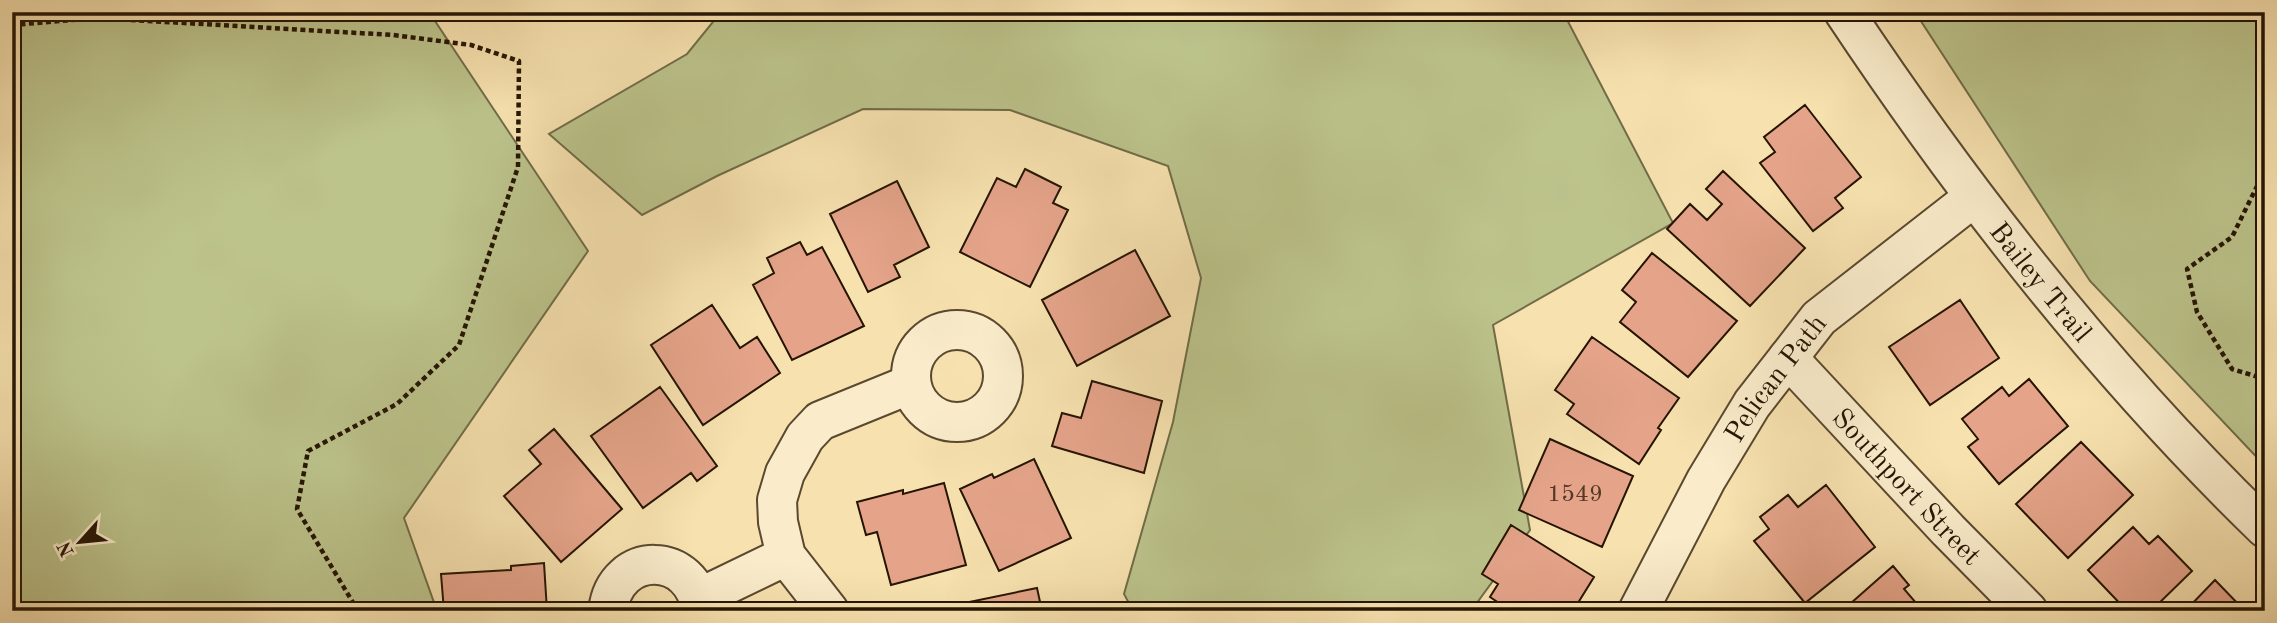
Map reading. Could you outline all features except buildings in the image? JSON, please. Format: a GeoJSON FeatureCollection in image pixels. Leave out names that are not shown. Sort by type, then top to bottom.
{"type":"FeatureCollection","features":[{"type":"Feature","properties":{"kind":"street","name":"Bailey Trail"},"geometry":{"type":"LineString","coordinates":[[1844,12],[1903,100],[2003,236],[2097,350],[2223,488],[2265,528]]}},
{"type":"Feature","properties":{"kind":"street","name":"Pelican Path"},"geometry":{"type":"LineString","coordinates":[[1639,611],[1706,480],[1752,404],[1819,318],[1974,197]]}},
{"type":"Feature","properties":{"kind":"street","name":"Southport Street"},"geometry":{"type":"LineString","coordinates":[[1788,358],[1948,530],[2028,611]]}},
{"type":"Feature","properties":{"kind":"street"},"geometry":{"type":"LineString","coordinates":[[829,611],[786,555],[778,522],[777,500],[785,473],[805,438],[820,421],[911,384]]}},
{"type":"Feature","properties":{"kind":"street"},"geometry":{"type":"LineString","coordinates":[[608,611],[610,597],[624,575],[636,568],[662,565],[674,569],[694,586],[700,604],[786,555]]}},
{"type":"Feature","properties":{"kind":"path"},"geometry":{"type":"LineString","coordinates":[[12,25],[97,18],[393,35],[471,45],[519,61],[518,167],[459,345],[397,404],[308,452],[297,509],[358,611]]}},
{"type":"Feature","properties":{"kind":"path"},"geometry":{"type":"LineString","coordinates":[[2265,170],[2232,237],[2187,269],[2197,312],[2232,369],[2265,379]]}},
{"type":"Feature","properties":{"kind":"green space"},"geometry":{"type":"Polygon","coordinates":[[[12,12],[429,12],[588,251],[404,518],[437,611],[12,611],[12,12]]]}},
{"type":"Feature","properties":{"kind":"green space"},"geometry":{"type":"Polygon","coordinates":[[[721,12],[1563,12],[1673,223],[1493,325],[1530,530],[1471,611],[1133,611],[1124,594],[1173,422],[1201,278],[1168,166],[1010,110],[863,109],[717,176],[642,215],[549,134],[687,54],[721,12]]]}},
{"type":"Feature","properties":{"kind":"green space"},"geometry":{"type":"Polygon","coordinates":[[[1915,12],[2265,12],[2265,466],[2090,281],[1915,12]]]}}]}
